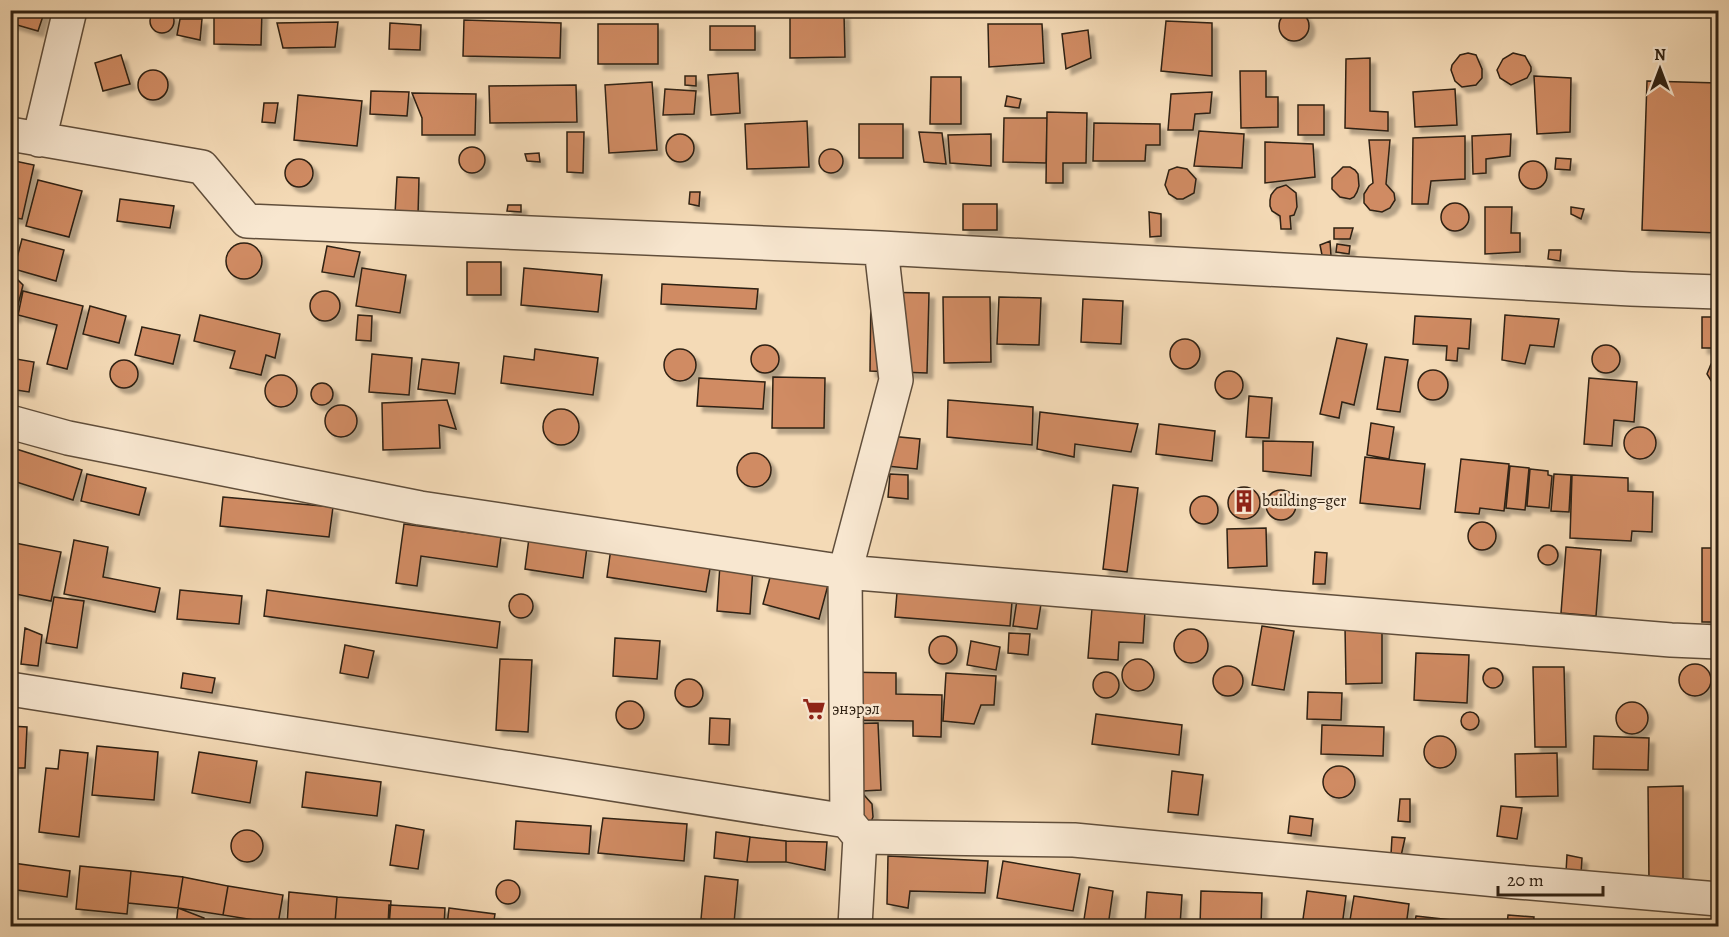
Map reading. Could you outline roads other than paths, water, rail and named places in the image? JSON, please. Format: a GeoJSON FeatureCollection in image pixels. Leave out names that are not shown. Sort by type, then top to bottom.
{"type":"FeatureCollection","features":[{"type":"Feature","properties":{"kind":"street"},"geometry":{"type":"LineString","coordinates":[[70,10],[25,137],[202,167],[247,221],[881,248],[1620,288],[1719,291]]}},
{"type":"Feature","properties":{"kind":"street"},"geometry":{"type":"LineString","coordinates":[[855,927],[845,572],[896,380],[881,248]]}},
{"type":"Feature","properties":{"kind":"street"},"geometry":{"type":"LineString","coordinates":[[10,422],[68,438],[420,508],[845,572],[1671,640],[1719,642]]}},
{"type":"Feature","properties":{"kind":"street"},"geometry":{"type":"LineString","coordinates":[[10,689],[853,829],[1074,840],[1719,899]]}},
{"type":"Feature","properties":{"kind":"place","name":"building=ger"},"geometry":{"type":"Point","coordinates":[1244,501]}},
{"type":"Feature","properties":{"kind":"place","name":"энэрэл"},"geometry":{"type":"Point","coordinates":[814,709]}}]}
